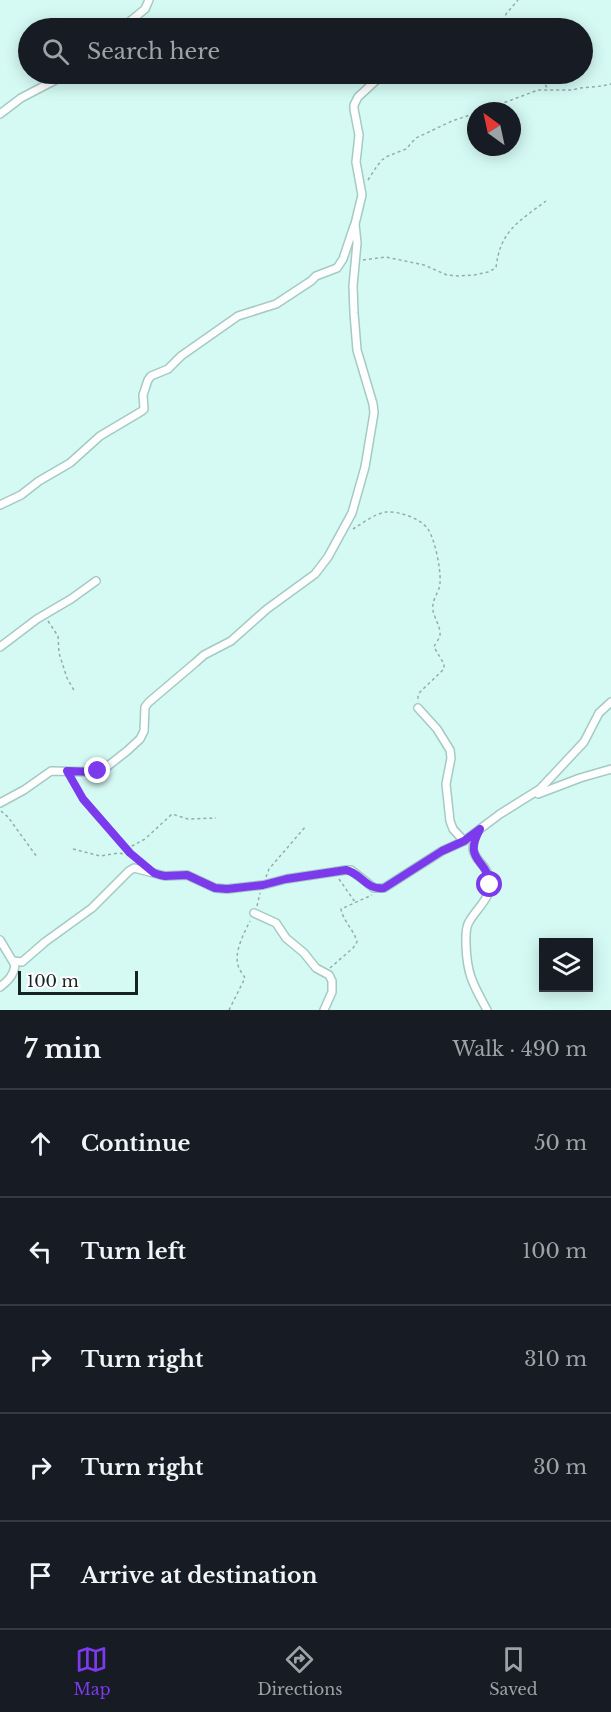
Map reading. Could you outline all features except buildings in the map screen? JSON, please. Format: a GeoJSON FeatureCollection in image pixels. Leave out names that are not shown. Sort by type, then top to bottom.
{"type":"FeatureCollection","features":[{"type":"Feature","properties":{"kind":"street"},"geometry":{"type":"LineString","coordinates":[[134,18],[145,9],[149,0]]}},
{"type":"Feature","properties":{"kind":"street"},"geometry":{"type":"LineString","coordinates":[[0,114],[21,98],[48,84]]}},
{"type":"Feature","properties":{"kind":"street"},"geometry":{"type":"LineString","coordinates":[[0,505],[21,495],[39,481],[70,463],[93,441],[142,411],[144,409],[143,395],[147,380],[151,376],[168,369],[181,356],[238,316],[276,304],[311,282],[316,276],[337,268],[343,259],[355,224],[362,195],[356,162],[359,135],[354,105],[358,97],[372,84]]}},
{"type":"Feature","properties":{"kind":"street"},"geometry":{"type":"LineString","coordinates":[[0,803],[51,771],[98,771],[127,751],[143,735],[144,711],[149,702],[204,655],[231,640],[267,609],[315,574],[328,557],[352,513],[365,467],[374,413],[357,350],[353,299],[356,260],[355,224]]}},
{"type":"Feature","properties":{"kind":"street"},"geometry":{"type":"LineString","coordinates":[[0,647],[96,581]]}},
{"type":"Feature","properties":{"kind":"street"},"geometry":{"type":"LineString","coordinates":[[14,961],[22,962],[92,908],[129,870],[135,868],[165,876],[187,875],[215,888],[227,889],[351,870],[374,888],[384,888],[442,851],[464,841],[540,789],[584,742],[599,713],[611,702]]}},
{"type":"Feature","properties":{"kind":"street"},"geometry":{"type":"LineString","coordinates":[[418,708],[437,729],[450,750],[451,758],[446,784],[450,820],[453,829],[464,841]]}},
{"type":"Feature","properties":{"kind":"street"},"geometry":{"type":"LineString","coordinates":[[524,798],[611,769]]}},
{"type":"Feature","properties":{"kind":"street"},"geometry":{"type":"LineString","coordinates":[[480,829],[474,840],[473,851],[488,875],[490,885],[483,904],[467,927],[467,965],[474,989],[487,1010]]}},
{"type":"Feature","properties":{"kind":"street"},"geometry":{"type":"LineString","coordinates":[[254,913],[276,923],[286,938],[304,953],[316,968],[329,975],[332,981],[332,992],[324,1010]]}},
{"type":"Feature","properties":{"kind":"street"},"geometry":{"type":"LineString","coordinates":[[0,940],[15,965],[8,981],[0,987]]}},
{"type":"Feature","properties":{"kind":"path"},"geometry":{"type":"LineString","coordinates":[[505,18],[518,0]]}},
{"type":"Feature","properties":{"kind":"path"},"geometry":{"type":"LineString","coordinates":[[545,84],[547,89]]}},
{"type":"Feature","properties":{"kind":"path"},"geometry":{"type":"LineString","coordinates":[[505,102],[531,92],[547,89],[572,90],[611,84]]}},
{"type":"Feature","properties":{"kind":"path"},"geometry":{"type":"LineString","coordinates":[[362,195],[369,177],[388,156],[405,149],[416,138],[467,116]]}},
{"type":"Feature","properties":{"kind":"path"},"geometry":{"type":"LineString","coordinates":[[356,260],[386,257],[424,265],[447,275],[474,275],[488,272],[495,268],[498,251],[508,233],[546,201]]}},
{"type":"Feature","properties":{"kind":"path"},"geometry":{"type":"LineString","coordinates":[[339,537],[379,514],[388,512],[412,517],[422,523],[431,534],[441,585],[433,602],[440,633],[434,647],[444,664],[444,669],[418,696],[418,708]]}},
{"type":"Feature","properties":{"kind":"path"},"geometry":{"type":"LineString","coordinates":[[44,615],[58,636],[59,653],[67,678],[75,692]]}},
{"type":"Feature","properties":{"kind":"path"},"geometry":{"type":"LineString","coordinates":[[67,771],[83,799],[130,853],[143,863]]}},
{"type":"Feature","properties":{"kind":"path"},"geometry":{"type":"LineString","coordinates":[[0,811],[8,817],[37,857]]}},
{"type":"Feature","properties":{"kind":"path"},"geometry":{"type":"LineString","coordinates":[[130,853],[132,846],[145,838],[172,814],[188,819],[216,818]]}},
{"type":"Feature","properties":{"kind":"path"},"geometry":{"type":"LineString","coordinates":[[229,1010],[245,978],[238,968],[238,951],[269,869],[306,826]]}},
{"type":"Feature","properties":{"kind":"path"},"geometry":{"type":"LineString","coordinates":[[74,849],[100,856],[118,853],[133,855]]}},
{"type":"Feature","properties":{"kind":"path"},"geometry":{"type":"LineString","coordinates":[[334,871],[355,902]]}},
{"type":"Feature","properties":{"kind":"path"},"geometry":{"type":"LineString","coordinates":[[329,975],[328,971],[334,964],[356,945],[356,938],[341,911],[384,888]]}},
{"type":"Feature","properties":{"kind":"route"},"geometry":{"type":"LineString","coordinates":[[98,771],[67,771],[83,799],[130,853],[154,873],[160,875],[187,875],[215,888],[227,889],[263,885],[331,871],[351,870],[366,883],[378,889],[384,888],[442,851],[464,841],[480,829],[474,840],[473,851],[488,875],[490,885]]}}]}
